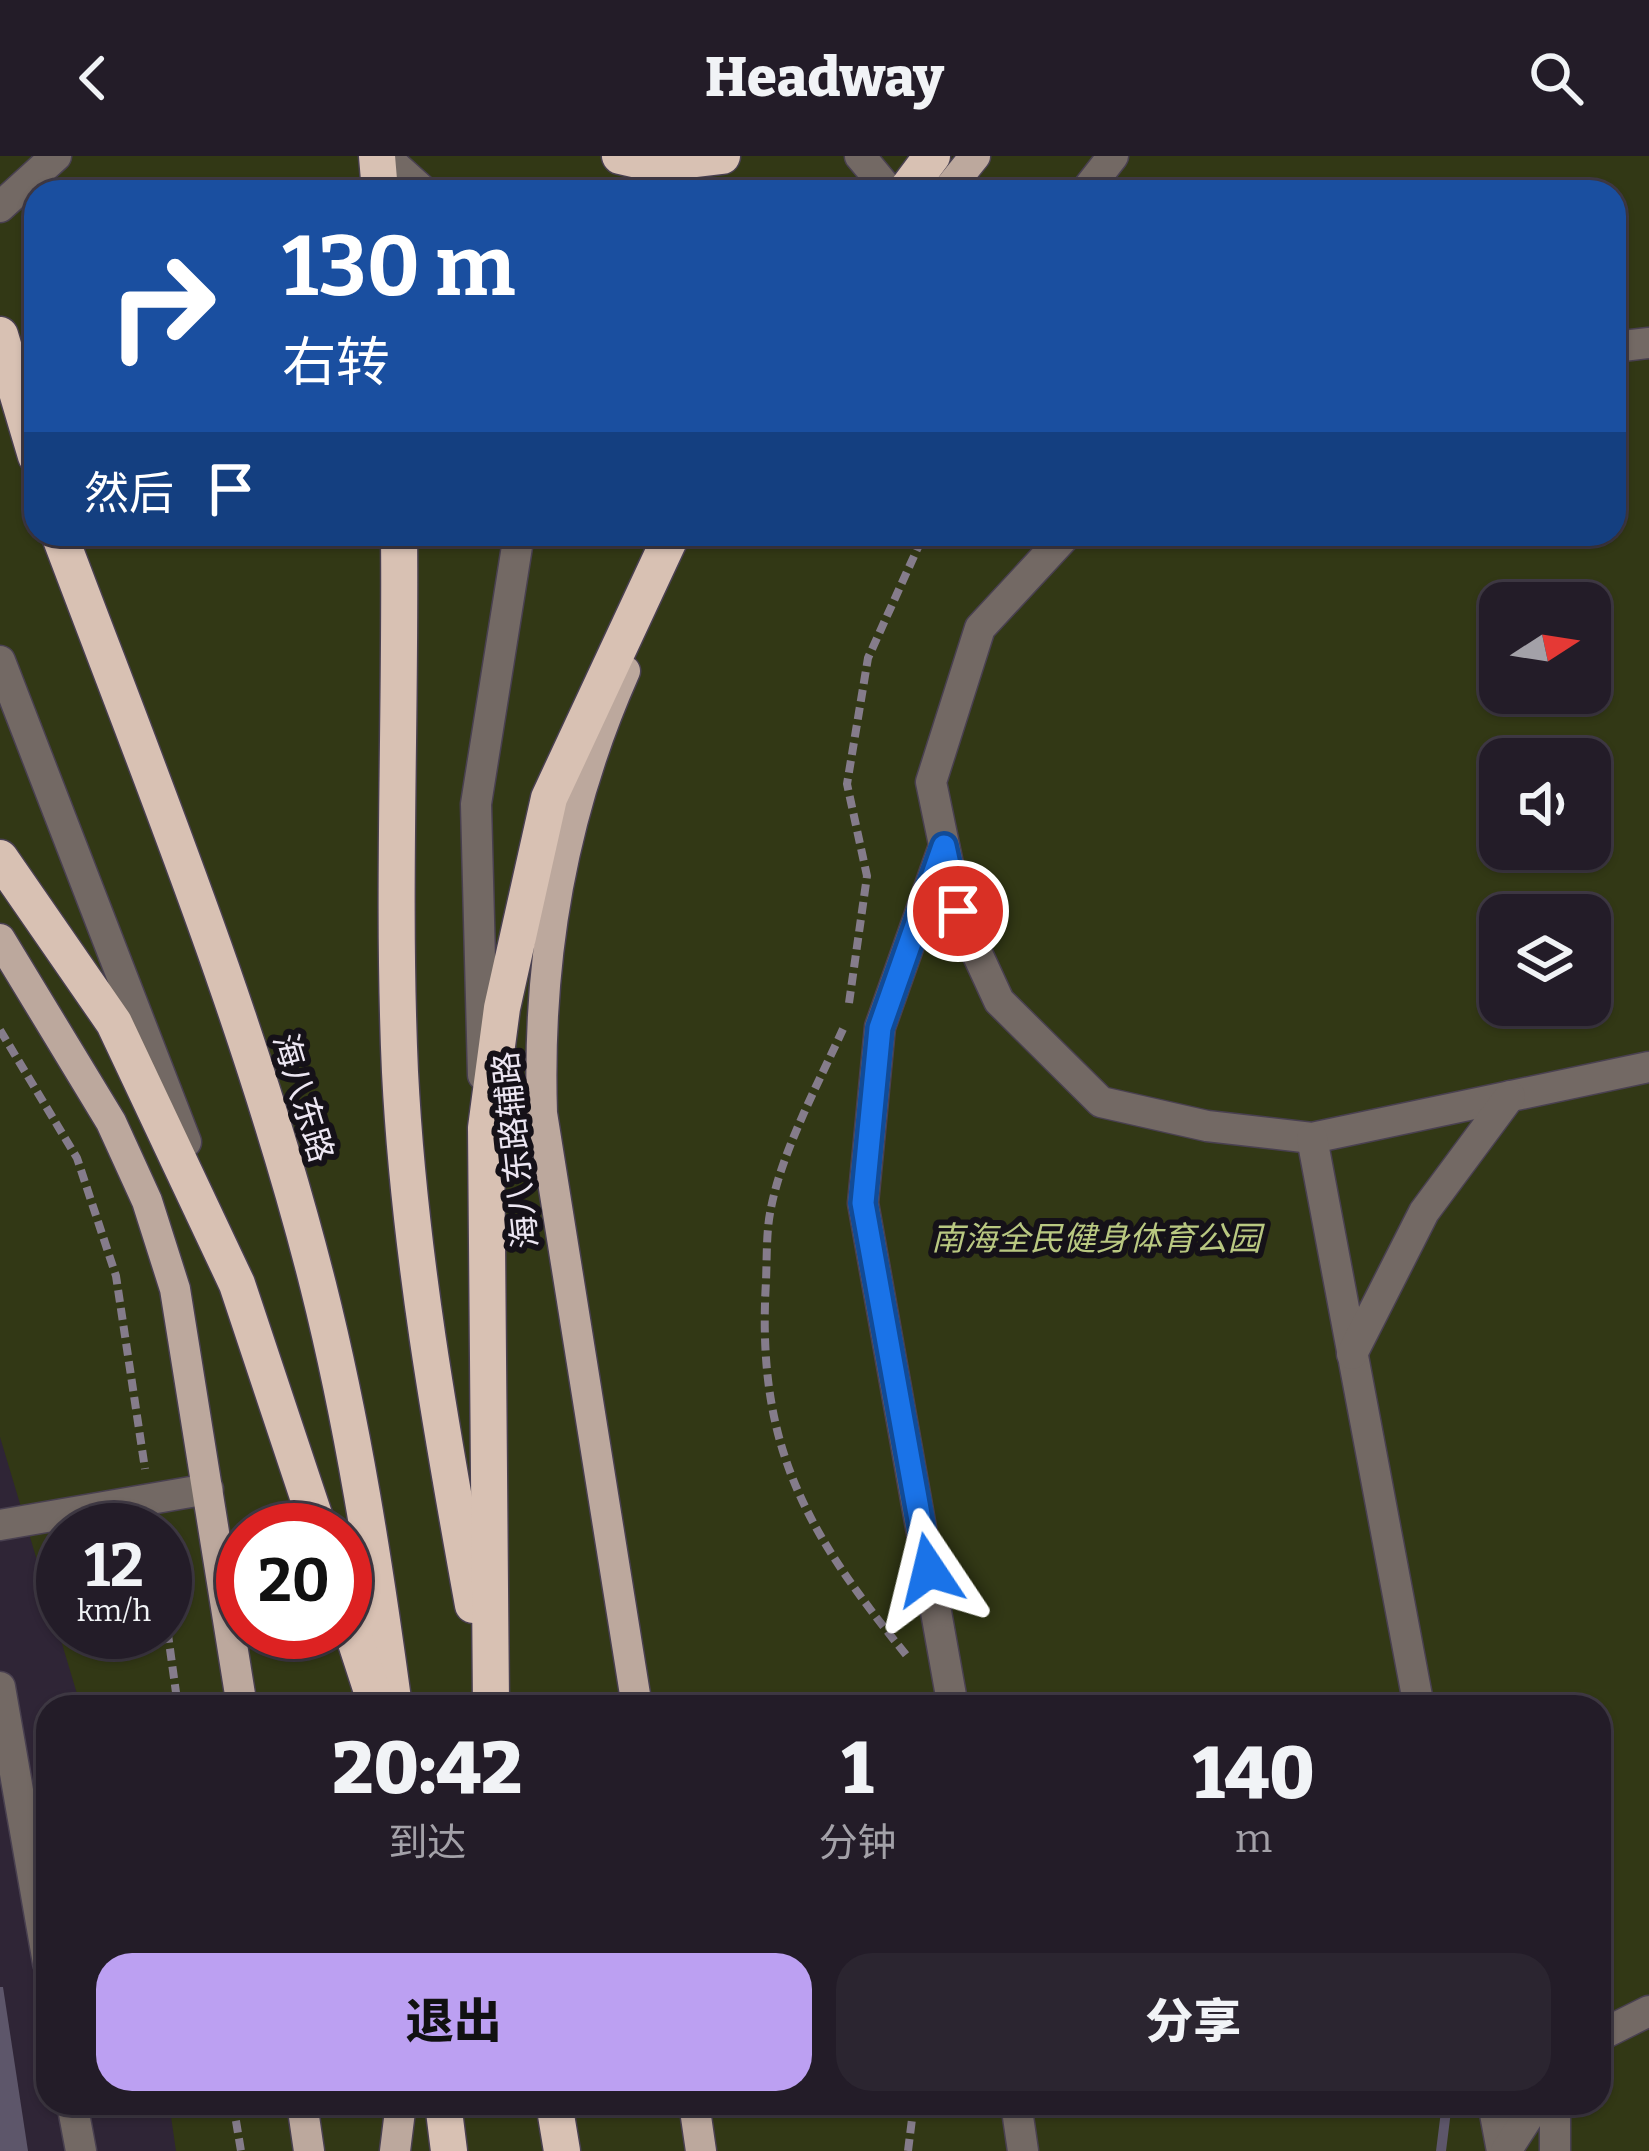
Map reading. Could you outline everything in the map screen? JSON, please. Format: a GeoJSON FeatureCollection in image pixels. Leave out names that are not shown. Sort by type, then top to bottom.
{"type":"FeatureCollection","features":[{"type":"Feature","properties":{"kind":"highway"},"geometry":{"type":"LineString","coordinates":[[620,156],[655,164],[722,156]]}},
{"type":"Feature","properties":{"kind":"highway"},"geometry":{"type":"LineString","coordinates":[[0,335],[24,416]]}},
{"type":"Feature","properties":{"kind":"highway","name":"海八东路"},"geometry":{"type":"LineString","coordinates":[[63,546],[230,996],[293,1195],[353,1439],[392,1695]]}},
{"type":"Feature","properties":{"kind":"highway"},"geometry":{"type":"LineString","coordinates":[[399,546],[395,942],[400,1078],[429,1351],[490,1695]]}},
{"type":"Feature","properties":{"kind":"highway"},"geometry":{"type":"LineString","coordinates":[[492,1695],[486,1128],[502,1008],[549,798],[666,546]]}},
{"type":"Feature","properties":{"kind":"highway"},"geometry":{"type":"LineString","coordinates":[[0,858],[114,1024],[237,1284],[310,1503]]}},
{"type":"Feature","properties":{"kind":"highway"},"geometry":{"type":"LineString","coordinates":[[361,1659],[373,1695]]}},
{"type":"Feature","properties":{"kind":"highway"},"geometry":{"type":"LineString","coordinates":[[444,2115],[448,2151]]}},
{"type":"Feature","properties":{"kind":"highway"},"geometry":{"type":"LineString","coordinates":[[556,2115],[562,2151]]}},
{"type":"Feature","properties":{"kind":"main road"},"geometry":{"type":"LineString","coordinates":[[956,180],[975,156]]}},
{"type":"Feature","properties":{"kind":"main road","name":"海八东路辅路"},"geometry":{"type":"LineString","coordinates":[[635,1695],[542,1113],[538,1014],[547,936],[587,775],[619,685],[684,546]]}},
{"type":"Feature","properties":{"kind":"main road"},"geometry":{"type":"LineString","coordinates":[[0,939],[111,1122],[147,1201],[175,1289],[240,1695]]}},
{"type":"Feature","properties":{"kind":"main road"},"geometry":{"type":"LineString","coordinates":[[304,2115],[309,2151]]}},
{"type":"Feature","properties":{"kind":"main road"},"geometry":{"type":"LineString","coordinates":[[395,2151],[400,2115]]}},
{"type":"Feature","properties":{"kind":"main road"},"geometry":{"type":"LineString","coordinates":[[696,2115],[701,2151]]}},
{"type":"Feature","properties":{"kind":"street"},"geometry":{"type":"LineString","coordinates":[[30,180],[56,156]]}},
{"type":"Feature","properties":{"kind":"street"},"geometry":{"type":"LineString","coordinates":[[381,156],[410,180]]}},
{"type":"Feature","properties":{"kind":"street"},"geometry":{"type":"LineString","coordinates":[[860,156],[880,180]]}},
{"type":"Feature","properties":{"kind":"street"},"geometry":{"type":"LineString","coordinates":[[1094,180],[1113,156]]}},
{"type":"Feature","properties":{"kind":"street"},"geometry":{"type":"LineString","coordinates":[[0,207],[24,185]]}},
{"type":"Feature","properties":{"kind":"street"},"geometry":{"type":"LineString","coordinates":[[486,1128],[476,804],[517,546]]}},
{"type":"Feature","properties":{"kind":"street"},"geometry":{"type":"LineString","coordinates":[[1056,546],[980,628],[931,782],[958,911],[999,1001],[1101,1102],[1207,1126],[1312,1138],[1649,1067]]}},
{"type":"Feature","properties":{"kind":"street"},"geometry":{"type":"LineString","coordinates":[[0,661],[156,1059],[237,1284]]}},
{"type":"Feature","properties":{"kind":"street"},"geometry":{"type":"LineString","coordinates":[[944,846],[880,1028],[863,1203],[951,1695]]}},
{"type":"Feature","properties":{"kind":"street"},"geometry":{"type":"LineString","coordinates":[[1352,1354],[1424,1212],[1510,1096]]}},
{"type":"Feature","properties":{"kind":"street"},"geometry":{"type":"LineString","coordinates":[[1312,1138],[1417,1695]]}},
{"type":"Feature","properties":{"kind":"street"},"geometry":{"type":"LineString","coordinates":[[0,1525],[208,1490]]}},
{"type":"Feature","properties":{"kind":"street"},"geometry":{"type":"LineString","coordinates":[[0,1687],[36,1894]]}},
{"type":"Feature","properties":{"kind":"street"},"geometry":{"type":"LineString","coordinates":[[1611,2029],[1649,2011]]}},
{"type":"Feature","properties":{"kind":"street"},"geometry":{"type":"LineString","coordinates":[[74,2115],[81,2151]]}},
{"type":"Feature","properties":{"kind":"street"},"geometry":{"type":"LineString","coordinates":[[1018,2115],[1023,2151]]}},
{"type":"Feature","properties":{"kind":"street"},"geometry":{"type":"LineString","coordinates":[[1496,2115],[1504,2151]]}},
{"type":"Feature","properties":{"kind":"street"},"geometry":{"type":"LineString","coordinates":[[1504,2151],[1529,2115]]}},
{"type":"Feature","properties":{"kind":"street"},"geometry":{"type":"LineString","coordinates":[[1555,2115],[1556,2151]]}},
{"type":"Feature","properties":{"kind":"path"},"geometry":{"type":"LineString","coordinates":[[0,1030],[77,1158],[116,1276],[150,1499]]}},
{"type":"Feature","properties":{"kind":"path"},"geometry":{"type":"LineString","coordinates":[[171,1659],[176,1695]]}},
{"type":"Feature","properties":{"kind":"path"},"geometry":{"type":"LineString","coordinates":[[235,2115],[241,2151]]}},
{"type":"Feature","properties":{"kind":"path"},"geometry":{"type":"LineString","coordinates":[[908,2151],[912,2115]]}},
{"type":"Feature","properties":{"kind":"green space","name":"南海全民健身体育公园"},"geometry":{"type":"Polygon","coordinates":[[[0,156],[1649,156],[1649,2151],[176,2151],[171,2115],[1611,2115],[1611,1695],[77,1695],[67,1659],[192,1659],[192,1503],[36,1503],[36,1557],[0,1437],[0,156]]]}},
{"type":"Feature","properties":{"kind":"building"},"geometry":{"type":"Polygon","coordinates":[[[3,1987],[28,2151],[0,2151],[3,1987]]]}},
{"type":"Feature","properties":{"kind":"building"},"geometry":{"type":"Polygon","coordinates":[[[1440,2115],[1450,2115],[1446,2151],[1436,2151],[1440,2115]]]}},
{"type":"Feature","properties":{"kind":"route"},"geometry":{"type":"LineString","coordinates":[[929,1570],[863,1203],[880,1028],[944,846],[958,911]]}}]}
